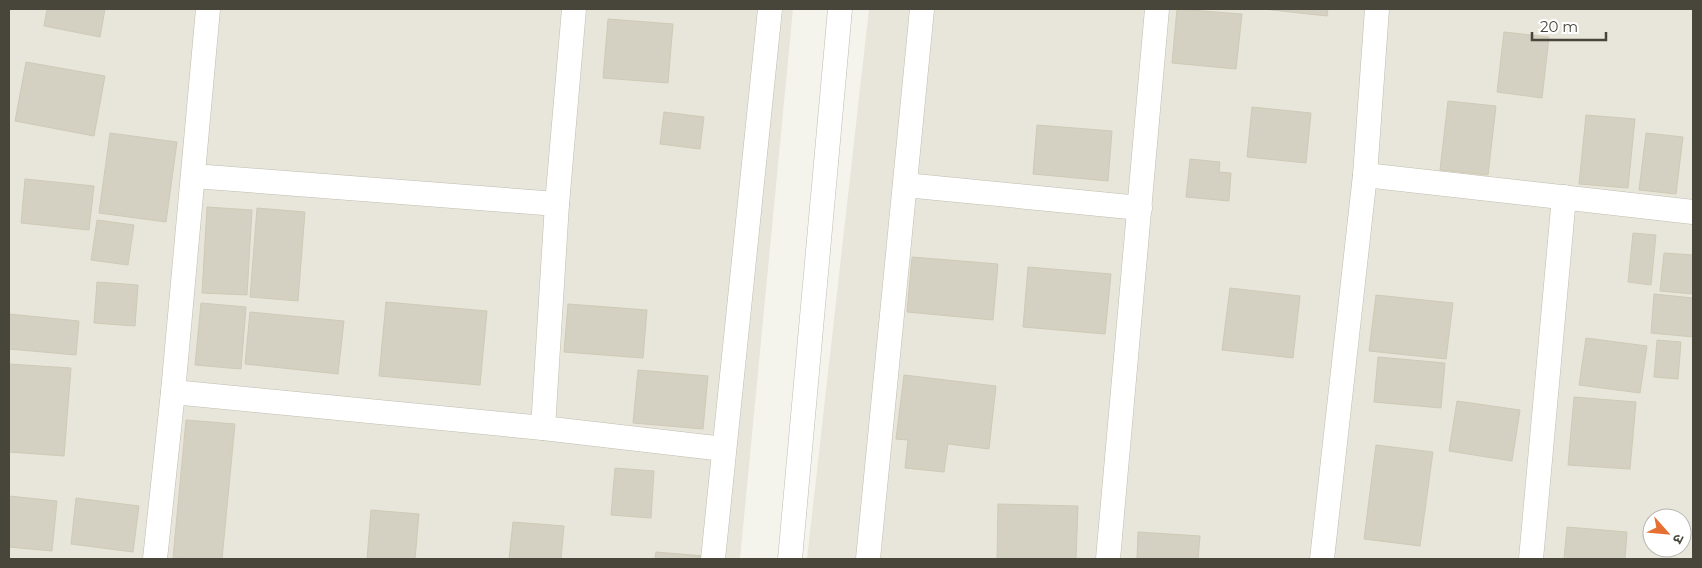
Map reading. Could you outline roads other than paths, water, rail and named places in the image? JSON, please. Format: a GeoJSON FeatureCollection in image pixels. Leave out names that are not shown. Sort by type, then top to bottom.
{"type":"FeatureCollection","features":[{"type":"Feature","properties":{"kind":"street"},"geometry":{"type":"LineString","coordinates":[[154,559],[173,392],[208,9]]}},
{"type":"Feature","properties":{"kind":"street"},"geometry":{"type":"LineString","coordinates":[[543,428],[557,204],[574,9]]}},
{"type":"Feature","properties":{"kind":"street"},"geometry":{"type":"LineString","coordinates":[[713,559],[770,9]]}},
{"type":"Feature","properties":{"kind":"street"},"geometry":{"type":"LineString","coordinates":[[790,559],[840,9]]}},
{"type":"Feature","properties":{"kind":"street"},"geometry":{"type":"LineString","coordinates":[[868,559],[922,9]]}},
{"type":"Feature","properties":{"kind":"street"},"geometry":{"type":"LineString","coordinates":[[1108,559],[1157,9]]}},
{"type":"Feature","properties":{"kind":"street"},"geometry":{"type":"LineString","coordinates":[[1322,559],[1365,175],[1378,9]]}},
{"type":"Feature","properties":{"kind":"street"},"geometry":{"type":"LineString","coordinates":[[1365,175],[1693,212]]}},
{"type":"Feature","properties":{"kind":"street"},"geometry":{"type":"LineString","coordinates":[[194,176],[557,204]]}},
{"type":"Feature","properties":{"kind":"street"},"geometry":{"type":"LineString","coordinates":[[905,185],[1140,208]]}},
{"type":"Feature","properties":{"kind":"street"},"geometry":{"type":"LineString","coordinates":[[1531,559],[1564,197]]}},
{"type":"Feature","properties":{"kind":"street"},"geometry":{"type":"LineString","coordinates":[[173,392],[543,428],[724,449]]}}]}
